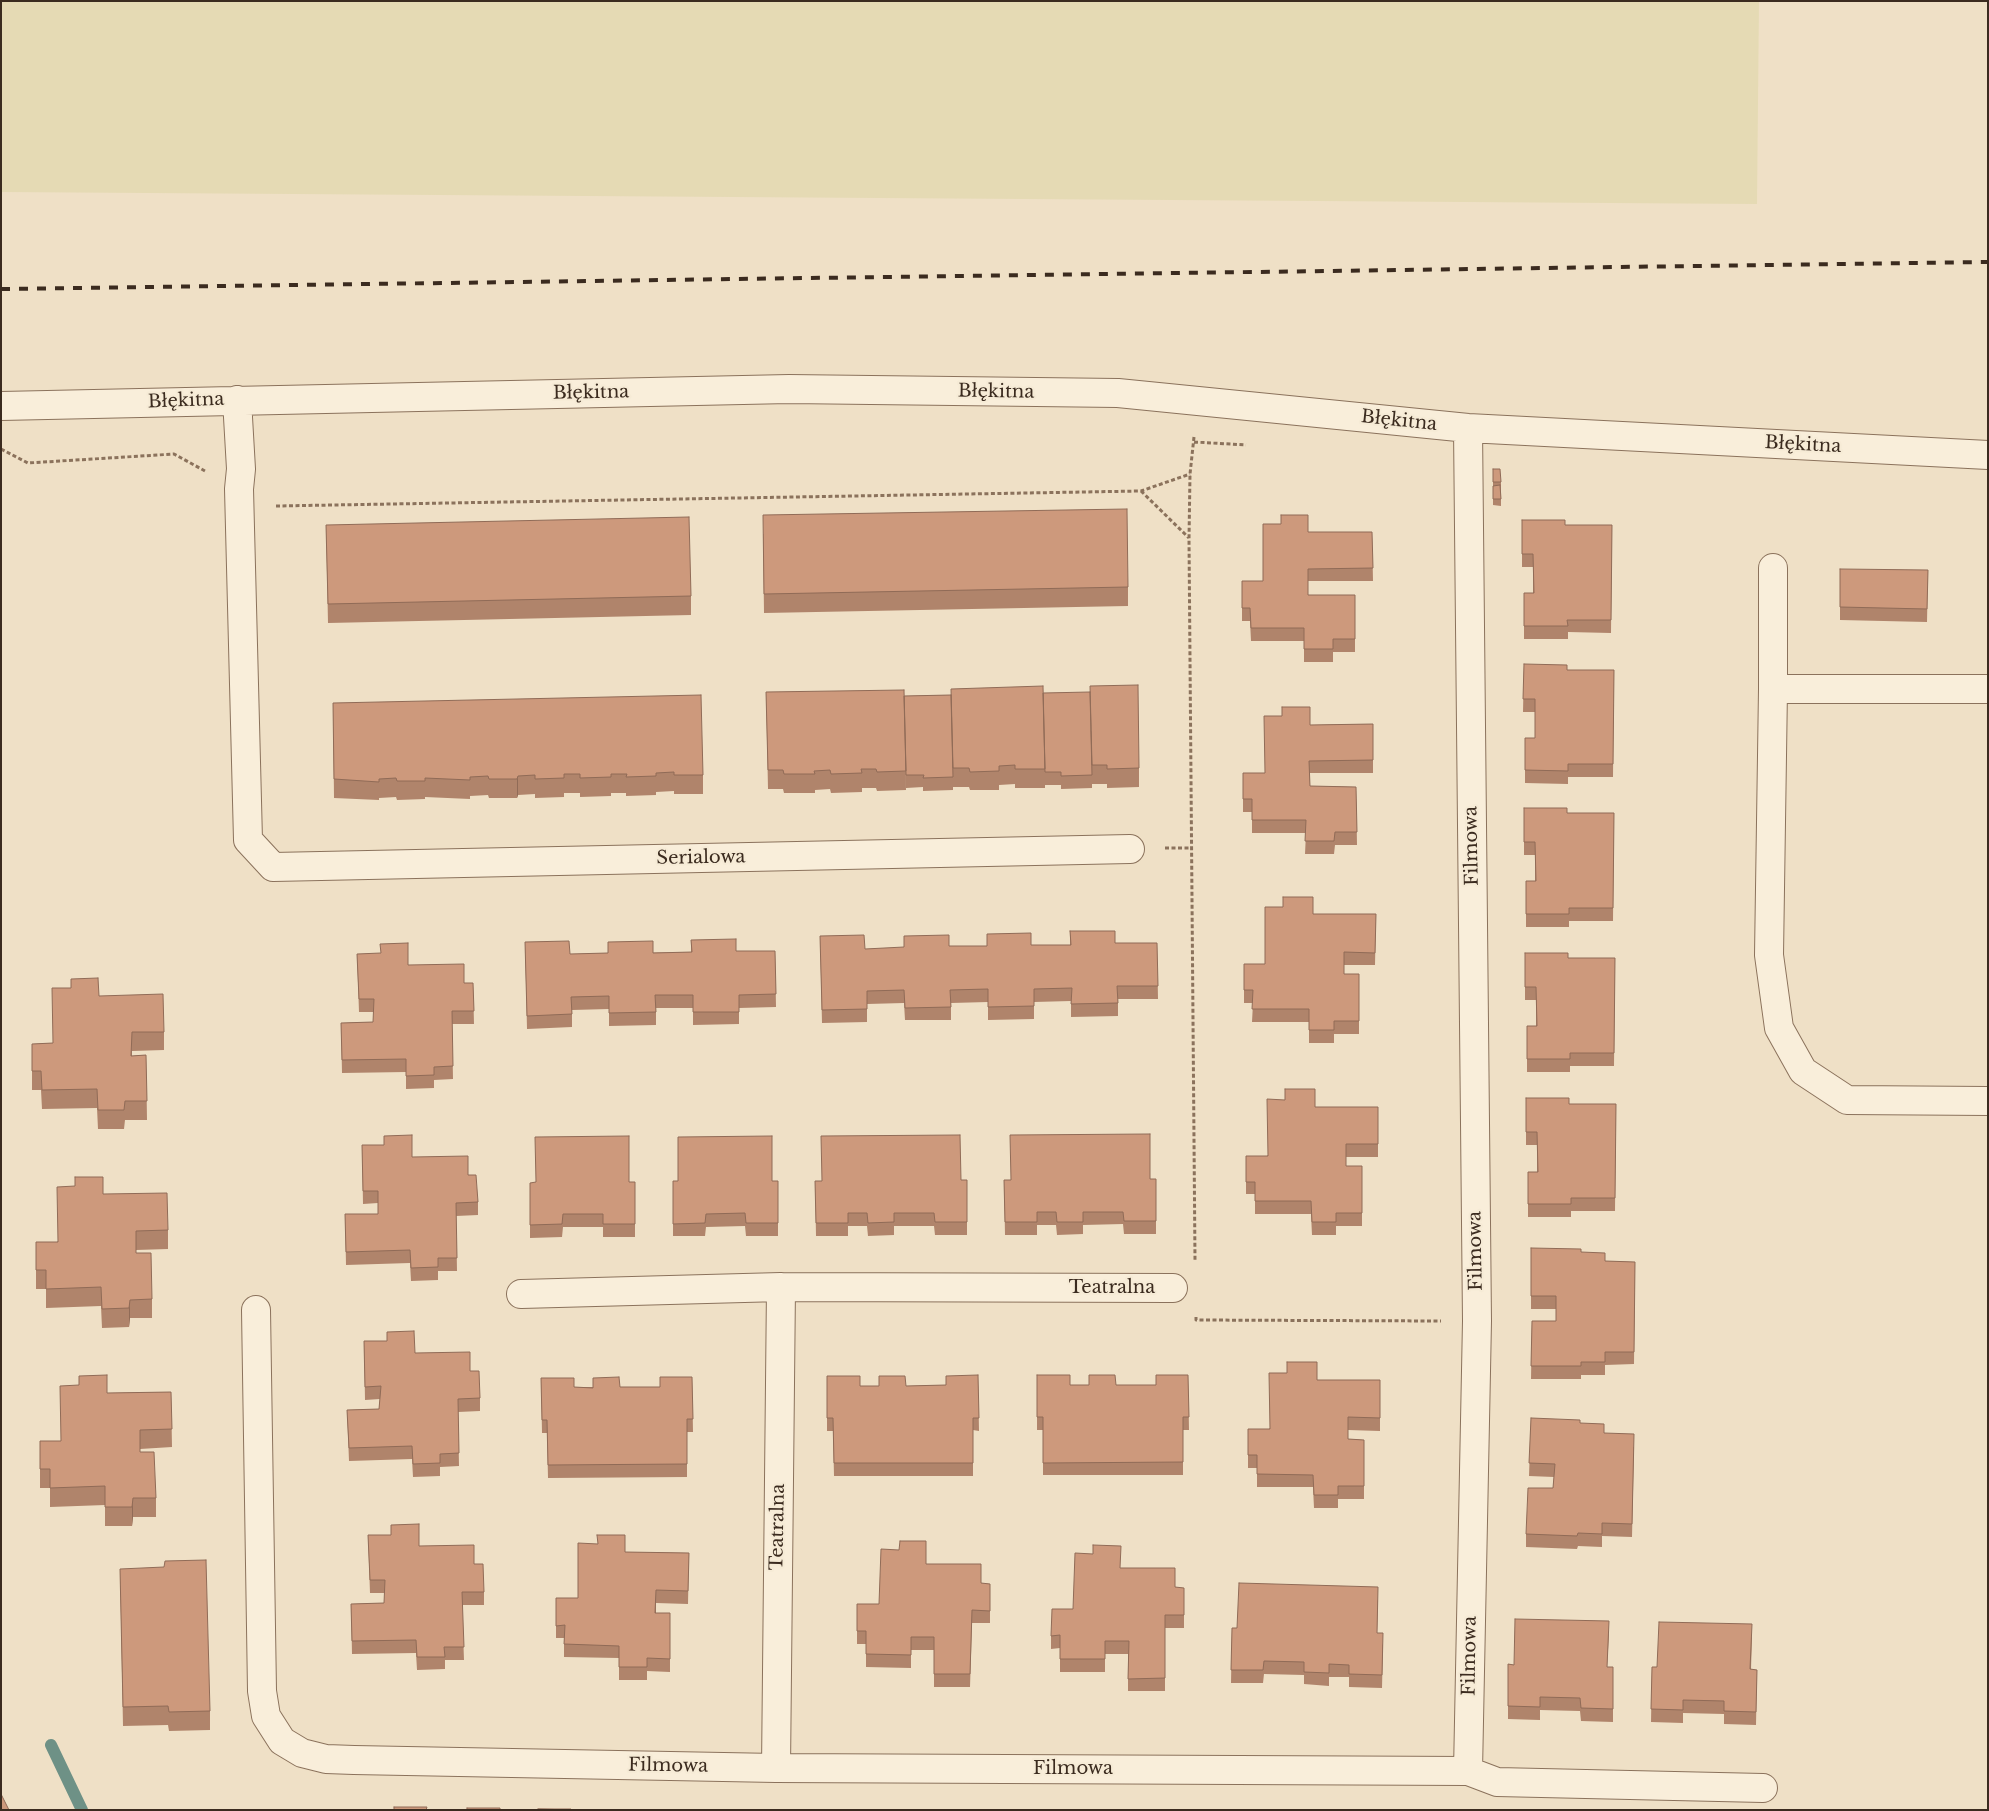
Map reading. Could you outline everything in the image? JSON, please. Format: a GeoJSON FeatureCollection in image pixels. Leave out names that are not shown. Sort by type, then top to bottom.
{"type":"FeatureCollection","features":[{"type":"Feature","properties":{"kind":"street","name":"Błękitna"},"geometry":{"type":"LineString","coordinates":[[1,406],[790,389],[1118,394],[1468,428],[1988,455]]}},
{"type":"Feature","properties":{"kind":"street"},"geometry":{"type":"LineString","coordinates":[[237,400],[241,469],[239,489]]}},
{"type":"Feature","properties":{"kind":"street","name":"Filmowa"},"geometry":{"type":"LineString","coordinates":[[256,1310],[262,1691],[266,1716],[282,1741],[302,1752],[326,1758],[354,1760],[776,1768],[1468,1771],[1477,1321],[1468,428]]}},
{"type":"Feature","properties":{"kind":"street","name":"Serialowa"},"geometry":{"type":"LineString","coordinates":[[239,489],[248,840],[273,867],[1130,849]]}},
{"type":"Feature","properties":{"kind":"street"},"geometry":{"type":"LineString","coordinates":[[1773,568],[1769,955],[1779,1028],[1803,1071],[1847,1100],[1988,1101]]}},
{"type":"Feature","properties":{"kind":"street"},"geometry":{"type":"LineString","coordinates":[[1773,690],[1988,690]]}},
{"type":"Feature","properties":{"kind":"street","name":"Teatralna"},"geometry":{"type":"LineString","coordinates":[[776,1768],[781,1287]]}},
{"type":"Feature","properties":{"kind":"street","name":"Teatralna"},"geometry":{"type":"LineString","coordinates":[[520,1294],[781,1287],[1173,1288]]}},
{"type":"Feature","properties":{"kind":"street"},"geometry":{"type":"LineString","coordinates":[[1468,1771],[1497,1782],[1763,1788]]}},
{"type":"Feature","properties":{"kind":"path"},"geometry":{"type":"LineString","coordinates":[[1194,400],[1194,442],[1190,474],[1189,539],[1196,1261]]}},
{"type":"Feature","properties":{"kind":"path"},"geometry":{"type":"LineString","coordinates":[[1,449],[28,463],[174,454],[239,489],[264,507],[1141,491],[1190,474]]}},
{"type":"Feature","properties":{"kind":"path"},"geometry":{"type":"LineString","coordinates":[[1141,491],[1189,539]]}},
{"type":"Feature","properties":{"kind":"path"},"geometry":{"type":"LineString","coordinates":[[1196,1310],[1196,1320],[1477,1321]]}},
{"type":"Feature","properties":{"kind":"shaded area"},"geometry":{"type":"Polygon","coordinates":[[[1,1],[1759,1],[1757,204],[1,192],[1,1]]]}},
{"type":"Feature","properties":{"kind":"building"},"geometry":{"type":"Polygon","coordinates":[[[1493,469],[1500,469],[1501,482],[1493,482],[1493,469]]]}},
{"type":"Feature","properties":{"kind":"building"},"geometry":{"type":"Polygon","coordinates":[[[1500,485],[1501,499],[1493,499],[1493,486],[1500,485]]]}},
{"type":"Feature","properties":{"kind":"building"},"geometry":{"type":"Polygon","coordinates":[[[1127,509],[1128,587],[764,594],[763,515],[1127,509]]]}},
{"type":"Feature","properties":{"kind":"building"},"geometry":{"type":"Polygon","coordinates":[[[1281,515],[1308,515],[1308,532],[1372,532],[1373,568],[1308,569],[1308,595],[1355,595],[1355,639],[1333,639],[1333,649],[1304,649],[1304,628],[1251,628],[1250,608],[1242,608],[1242,581],[1263,581],[1263,524],[1281,524],[1281,515]]]}},
{"type":"Feature","properties":{"kind":"building"},"geometry":{"type":"Polygon","coordinates":[[[689,517],[691,596],[328,604],[326,525],[689,517]]]}},
{"type":"Feature","properties":{"kind":"building"},"geometry":{"type":"Polygon","coordinates":[[[1522,520],[1565,520],[1565,525],[1612,525],[1611,620],[1567,620],[1568,626],[1524,626],[1524,593],[1534,593],[1533,554],[1522,554],[1522,520]]]}},
{"type":"Feature","properties":{"kind":"building"},"geometry":{"type":"Polygon","coordinates":[[[1840,569],[1928,570],[1927,609],[1840,607],[1840,569]]]}},
{"type":"Feature","properties":{"kind":"building"},"geometry":{"type":"Polygon","coordinates":[[[1524,664],[1567,665],[1567,670],[1614,670],[1613,764],[1568,764],[1568,771],[1525,770],[1525,738],[1535,738],[1535,699],[1523,699],[1524,664]]]}},
{"type":"Feature","properties":{"kind":"building"},"geometry":{"type":"Polygon","coordinates":[[[1138,685],[1139,768],[1107,769],[1107,765],[1092,765],[1090,686],[1138,685]]]}},
{"type":"Feature","properties":{"kind":"building"},"geometry":{"type":"Polygon","coordinates":[[[1043,686],[1045,769],[1015,769],[1015,765],[999,766],[999,771],[970,772],[969,768],[953,768],[951,689],[1043,686]]]}},
{"type":"Feature","properties":{"kind":"building"},"geometry":{"type":"Polygon","coordinates":[[[904,690],[906,771],[877,772],[876,769],[861,769],[862,773],[831,774],[830,770],[814,771],[815,774],[784,774],[783,770],[768,770],[766,692],[904,690]]]}},
{"type":"Feature","properties":{"kind":"building"},"geometry":{"type":"Polygon","coordinates":[[[1090,692],[1092,775],[1061,776],[1061,772],[1045,772],[1043,693],[1090,692]]]}},
{"type":"Feature","properties":{"kind":"building"},"geometry":{"type":"Polygon","coordinates":[[[701,695],[703,775],[674,775],[674,772],[656,773],[656,776],[626,777],[627,774],[611,774],[611,777],[580,778],[580,774],[564,774],[564,778],[535,779],[535,775],[518,776],[517,779],[489,779],[488,776],[470,777],[470,780],[425,778],[425,781],[397,781],[396,778],[379,779],[379,782],[334,779],[333,703],[701,695]]]}},
{"type":"Feature","properties":{"kind":"building"},"geometry":{"type":"Polygon","coordinates":[[[951,695],[953,777],[923,778],[924,775],[906,775],[904,696],[951,695]]]}},
{"type":"Feature","properties":{"kind":"building"},"geometry":{"type":"Polygon","coordinates":[[[1282,707],[1310,707],[1310,725],[1373,724],[1373,760],[1309,761],[1310,786],[1356,787],[1357,832],[1335,832],[1334,841],[1305,841],[1306,820],[1252,820],[1252,799],[1243,799],[1243,773],[1265,773],[1264,716],[1282,716],[1282,707]]]}},
{"type":"Feature","properties":{"kind":"building"},"geometry":{"type":"Polygon","coordinates":[[[1524,808],[1567,808],[1567,813],[1614,813],[1613,908],[1569,908],[1569,914],[1526,914],[1526,881],[1536,881],[1535,842],[1524,842],[1524,808]]]}},
{"type":"Feature","properties":{"kind":"building"},"geometry":{"type":"Polygon","coordinates":[[[1283,897],[1313,897],[1313,914],[1376,914],[1375,953],[1344,952],[1344,974],[1359,974],[1359,1021],[1334,1021],[1334,1030],[1309,1030],[1309,1009],[1252,1009],[1253,990],[1244,990],[1244,964],[1265,964],[1265,907],[1283,907],[1283,897]]]}},
{"type":"Feature","properties":{"kind":"building"},"geometry":{"type":"Polygon","coordinates":[[[1070,931],[1115,931],[1115,943],[1157,943],[1158,986],[1117,986],[1118,1003],[1071,1004],[1072,988],[1034,989],[1034,1006],[988,1007],[988,989],[950,990],[951,1007],[905,1008],[904,990],[867,991],[867,1009],[822,1010],[820,936],[864,935],[865,949],[904,947],[904,936],[949,935],[949,946],[987,946],[987,934],[1031,933],[1031,945],[1071,945],[1070,931]]]}},
{"type":"Feature","properties":{"kind":"building"},"geometry":{"type":"Polygon","coordinates":[[[736,939],[736,951],[775,951],[776,994],[739,995],[739,1012],[693,1012],[693,995],[655,995],[656,1012],[609,1013],[609,996],[571,997],[572,1014],[527,1016],[525,942],[569,941],[570,954],[608,953],[608,942],[653,941],[653,953],[692,952],[691,940],[736,939]]]}},
{"type":"Feature","properties":{"kind":"building"},"geometry":{"type":"Polygon","coordinates":[[[408,943],[408,965],[464,964],[464,983],[473,983],[474,1011],[452,1011],[453,1066],[434,1067],[434,1075],[406,1076],[406,1059],[342,1060],[341,1023],[373,1022],[374,999],[359,999],[357,954],[381,953],[380,944],[408,943]]]}},
{"type":"Feature","properties":{"kind":"building"},"geometry":{"type":"Polygon","coordinates":[[[1525,953],[1568,953],[1568,958],[1615,958],[1614,1053],[1570,1053],[1570,1059],[1527,1059],[1527,1026],[1537,1026],[1536,987],[1525,987],[1525,953]]]}},
{"type":"Feature","properties":{"kind":"building"},"geometry":{"type":"Polygon","coordinates":[[[98,978],[99,996],[163,994],[164,1032],[132,1032],[131,1056],[146,1055],[147,1101],[125,1101],[124,1110],[98,1110],[97,1089],[42,1090],[41,1071],[32,1071],[32,1044],[53,1043],[52,988],[71,988],[71,979],[98,978]]]}},
{"type":"Feature","properties":{"kind":"building"},"geometry":{"type":"Polygon","coordinates":[[[1285,1089],[1315,1089],[1315,1107],[1378,1107],[1378,1144],[1346,1144],[1346,1166],[1362,1166],[1362,1213],[1336,1213],[1336,1222],[1312,1222],[1311,1201],[1255,1201],[1255,1182],[1246,1182],[1246,1156],[1268,1156],[1267,1099],[1285,1100],[1285,1089]]]}},
{"type":"Feature","properties":{"kind":"building"},"geometry":{"type":"Polygon","coordinates":[[[1526,1098],[1569,1098],[1569,1104],[1616,1104],[1615,1198],[1571,1198],[1571,1204],[1528,1204],[1528,1172],[1538,1172],[1537,1132],[1526,1132],[1526,1098]]]}},
{"type":"Feature","properties":{"kind":"building"},"geometry":{"type":"Polygon","coordinates":[[[1150,1134],[1150,1179],[1156,1179],[1156,1221],[1124,1221],[1123,1212],[1083,1212],[1083,1222],[1057,1222],[1056,1212],[1037,1212],[1037,1222],[1005,1222],[1004,1180],[1011,1180],[1010,1135],[1150,1134]]]}},
{"type":"Feature","properties":{"kind":"building"},"geometry":{"type":"Polygon","coordinates":[[[412,1135],[412,1157],[468,1156],[468,1175],[476,1175],[478,1202],[456,1203],[457,1258],[438,1258],[438,1267],[411,1268],[410,1250],[346,1252],[345,1214],[378,1214],[378,1191],[363,1191],[362,1145],[384,1145],[384,1136],[412,1135]]]}},
{"type":"Feature","properties":{"kind":"building"},"geometry":{"type":"Polygon","coordinates":[[[960,1135],[961,1180],[967,1180],[967,1222],[935,1222],[934,1213],[894,1213],[894,1222],[868,1223],[867,1213],[848,1213],[848,1223],[816,1223],[815,1181],[822,1181],[821,1136],[960,1135]]]}},
{"type":"Feature","properties":{"kind":"building"},"geometry":{"type":"Polygon","coordinates":[[[629,1136],[629,1182],[635,1182],[635,1224],[603,1224],[603,1214],[563,1214],[562,1224],[530,1225],[530,1183],[536,1182],[535,1137],[629,1136]]]}},
{"type":"Feature","properties":{"kind":"building"},"geometry":{"type":"Polygon","coordinates":[[[772,1136],[772,1181],[778,1181],[778,1223],[746,1223],[745,1213],[706,1214],[705,1223],[673,1224],[673,1181],[678,1181],[678,1137],[772,1136]]]}},
{"type":"Feature","properties":{"kind":"building"},"geometry":{"type":"Polygon","coordinates":[[[75,1177],[103,1177],[103,1194],[167,1193],[168,1230],[136,1231],[136,1253],[151,1253],[152,1299],[130,1300],[129,1308],[102,1309],[101,1287],[46,1289],[46,1270],[36,1270],[36,1242],[58,1242],[57,1187],[75,1186],[75,1177]]]}},
{"type":"Feature","properties":{"kind":"building"},"geometry":{"type":"Polygon","coordinates":[[[1531,1248],[1581,1249],[1581,1252],[1605,1253],[1605,1261],[1635,1262],[1634,1352],[1605,1352],[1605,1362],[1581,1362],[1581,1366],[1531,1366],[1532,1321],[1556,1321],[1556,1296],[1531,1296],[1531,1248]]]}},
{"type":"Feature","properties":{"kind":"building"},"geometry":{"type":"Polygon","coordinates":[[[414,1331],[415,1353],[470,1352],[470,1371],[479,1371],[480,1398],[458,1399],[459,1453],[440,1454],[440,1463],[413,1464],[412,1446],[349,1448],[347,1410],[379,1409],[381,1386],[365,1387],[364,1341],[387,1341],[387,1332],[414,1331]]]}},
{"type":"Feature","properties":{"kind":"building"},"geometry":{"type":"Polygon","coordinates":[[[1287,1362],[1317,1362],[1317,1380],[1380,1380],[1380,1418],[1348,1417],[1348,1439],[1364,1440],[1364,1486],[1338,1486],[1338,1495],[1314,1495],[1313,1475],[1257,1474],[1257,1455],[1248,1455],[1248,1429],[1270,1429],[1269,1373],[1287,1373],[1287,1362]]]}},
{"type":"Feature","properties":{"kind":"building"},"geometry":{"type":"Polygon","coordinates":[[[107,1375],[107,1393],[171,1392],[172,1429],[140,1430],[140,1452],[154,1452],[156,1498],[133,1498],[132,1507],[105,1507],[105,1486],[50,1488],[50,1469],[40,1469],[40,1441],[61,1441],[60,1386],[79,1385],[79,1376],[107,1375]]]}},
{"type":"Feature","properties":{"kind":"building"},"geometry":{"type":"Polygon","coordinates":[[[978,1375],[979,1418],[973,1418],[973,1463],[834,1463],[833,1418],[827,1418],[827,1376],[860,1376],[860,1386],[879,1386],[879,1376],[905,1376],[906,1386],[946,1385],[946,1376],[978,1375]]]}},
{"type":"Feature","properties":{"kind":"building"},"geometry":{"type":"Polygon","coordinates":[[[1037,1375],[1070,1375],[1070,1385],[1089,1385],[1089,1375],[1115,1375],[1116,1385],[1156,1385],[1156,1375],[1188,1375],[1189,1417],[1183,1417],[1183,1462],[1043,1463],[1043,1417],[1037,1417],[1037,1375]]]}},
{"type":"Feature","properties":{"kind":"building"},"geometry":{"type":"Polygon","coordinates":[[[619,1377],[620,1387],[660,1387],[660,1377],[692,1377],[693,1419],[687,1419],[687,1464],[548,1465],[547,1420],[542,1420],[541,1378],[574,1378],[574,1387],[593,1388],[593,1378],[619,1377]]]}},
{"type":"Feature","properties":{"kind":"building"},"geometry":{"type":"Polygon","coordinates":[[[1531,1418],[1580,1420],[1580,1423],[1604,1424],[1604,1433],[1634,1434],[1632,1524],[1602,1523],[1602,1534],[1578,1533],[1577,1536],[1526,1534],[1528,1488],[1553,1488],[1555,1464],[1529,1463],[1531,1418]]]}},
{"type":"Feature","properties":{"kind":"building"},"geometry":{"type":"Polygon","coordinates":[[[419,1524],[419,1546],[474,1545],[474,1564],[483,1564],[484,1592],[462,1592],[464,1647],[444,1647],[445,1657],[417,1657],[416,1640],[352,1641],[351,1604],[384,1603],[385,1580],[370,1580],[368,1535],[391,1535],[391,1525],[419,1524]]]}},
{"type":"Feature","properties":{"kind":"building"},"geometry":{"type":"Polygon","coordinates":[[[597,1535],[625,1535],[625,1552],[689,1553],[688,1591],[656,1590],[655,1613],[670,1613],[670,1659],[647,1658],[647,1667],[619,1667],[619,1646],[564,1644],[565,1625],[556,1626],[556,1598],[578,1598],[578,1543],[598,1544],[597,1535]]]}},
{"type":"Feature","properties":{"kind":"building"},"geometry":{"type":"Polygon","coordinates":[[[900,1541],[926,1541],[926,1564],[981,1564],[981,1583],[990,1584],[990,1611],[972,1610],[970,1674],[934,1674],[934,1637],[911,1637],[911,1655],[866,1654],[866,1631],[857,1631],[857,1604],[879,1604],[881,1549],[899,1550],[900,1541]]]}},
{"type":"Feature","properties":{"kind":"building"},"geometry":{"type":"Polygon","coordinates":[[[1093,1545],[1121,1546],[1120,1568],[1175,1568],[1175,1587],[1184,1588],[1184,1615],[1165,1615],[1165,1678],[1128,1679],[1129,1641],[1105,1641],[1105,1659],[1060,1659],[1060,1635],[1051,1636],[1052,1609],[1073,1609],[1075,1553],[1093,1554],[1093,1545]]]}},
{"type":"Feature","properties":{"kind":"building"},"geometry":{"type":"Polygon","coordinates":[[[206,1560],[210,1711],[169,1712],[168,1706],[123,1707],[120,1569],[164,1567],[165,1561],[206,1560]]]}},
{"type":"Feature","properties":{"kind":"building"},"geometry":{"type":"Polygon","coordinates":[[[1239,1583],[1378,1587],[1377,1633],[1383,1633],[1382,1675],[1349,1674],[1349,1665],[1329,1664],[1329,1673],[1304,1672],[1304,1662],[1264,1661],[1263,1670],[1231,1670],[1232,1628],[1237,1628],[1239,1583]]]}},
{"type":"Feature","properties":{"kind":"building"},"geometry":{"type":"Polygon","coordinates":[[[1515,1619],[1609,1621],[1607,1667],[1613,1667],[1613,1709],[1581,1708],[1580,1698],[1540,1697],[1540,1707],[1508,1706],[1508,1664],[1514,1665],[1515,1619]]]}},
{"type":"Feature","properties":{"kind":"building"},"geometry":{"type":"Polygon","coordinates":[[[1659,1622],[1752,1624],[1750,1669],[1757,1670],[1756,1712],[1724,1711],[1724,1701],[1683,1700],[1683,1710],[1651,1709],[1652,1667],[1657,1667],[1659,1622]]]}},
{"type":"Feature","properties":{"kind":"building"},"geometry":{"type":"Polygon","coordinates":[[[1,1794],[9,1810],[1,1810],[1,1794]]]}},
{"type":"Feature","properties":{"kind":"building"},"geometry":{"type":"Polygon","coordinates":[[[394,1807],[427,1807],[426,1810],[394,1810],[394,1807]]]}},
{"type":"Feature","properties":{"kind":"building"},"geometry":{"type":"Polygon","coordinates":[[[467,1808],[500,1808],[500,1810],[467,1810],[467,1808]]]}},
{"type":"Feature","properties":{"kind":"building"},"geometry":{"type":"Polygon","coordinates":[[[538,1809],[571,1809],[571,1810],[538,1809]]]}},
{"type":"Feature","properties":{"kind":"waterway"},"geometry":{"type":"LineString","coordinates":[[51,1745],[82,1810]]}},
{"type":"Feature","properties":{"kind":"railway"},"geometry":{"type":"LineString","coordinates":[[1,289],[1988,262]]}}]}
